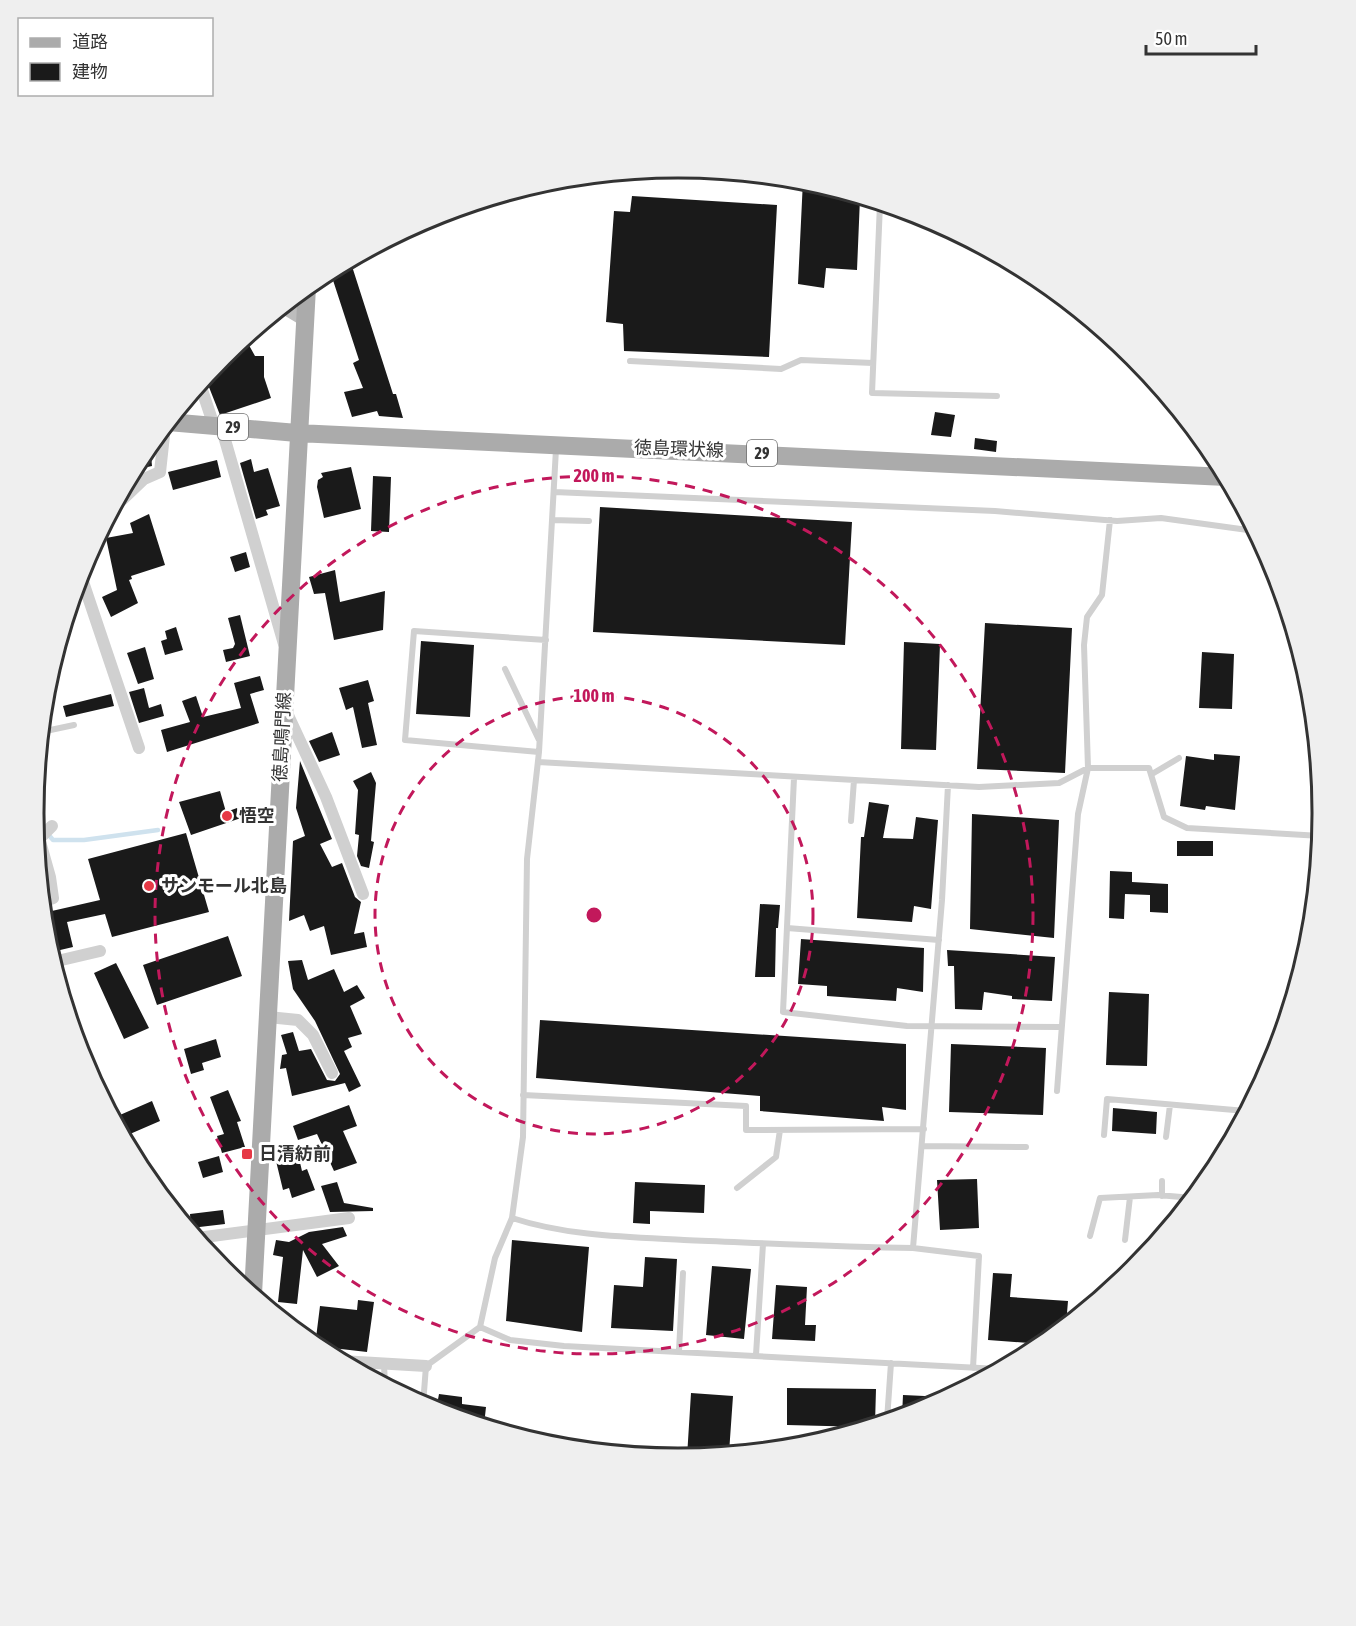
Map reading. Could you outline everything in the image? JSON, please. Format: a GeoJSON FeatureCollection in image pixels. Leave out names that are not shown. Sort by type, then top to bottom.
{"type":"FeatureCollection","features":[{"type":"Feature","properties":{"kind":"main road","name":"徳島鳴門線"},"geometry":{"type":"LineString","coordinates":[[253,1284],[306,300]]}},
{"type":"Feature","properties":{"kind":"main road","name":"徳島環状線"},"geometry":{"type":"LineString","coordinates":[[178,423],[297,433],[1216,477]]}},
{"type":"Feature","properties":{"kind":"street"},"geometry":{"type":"LineString","coordinates":[[291,310],[304,318]]}},
{"type":"Feature","properties":{"kind":"street"},"geometry":{"type":"LineString","coordinates":[[204,392],[218,426],[286,653]]}},
{"type":"Feature","properties":{"kind":"street"},"geometry":{"type":"LineString","coordinates":[[133,489],[144,478],[160,472],[163,443]]}},
{"type":"Feature","properties":{"kind":"street"},"geometry":{"type":"LineString","coordinates":[[85,588],[139,748]]}},
{"type":"Feature","properties":{"kind":"street"},"geometry":{"type":"LineString","coordinates":[[284,706],[326,797],[363,894]]}},
{"type":"Feature","properties":{"kind":"street"},"geometry":{"type":"LineString","coordinates":[[44,834],[52,826]]}},
{"type":"Feature","properties":{"kind":"street"},"geometry":{"type":"LineString","coordinates":[[46,867],[53,898],[50,899]]}},
{"type":"Feature","properties":{"kind":"street"},"geometry":{"type":"LineString","coordinates":[[61,960],[100,951]]}},
{"type":"Feature","properties":{"kind":"street"},"geometry":{"type":"LineString","coordinates":[[268,1017],[298,1020],[313,1035],[332,1073]]}},
{"type":"Feature","properties":{"kind":"street"},"geometry":{"type":"LineString","coordinates":[[206,1237],[349,1218]]}},
{"type":"Feature","properties":{"kind":"street"},"geometry":{"type":"LineString","coordinates":[[372,1368],[384,1365],[426,1366]]}},
{"type":"Feature","properties":{"kind":"lane"},"geometry":{"type":"LineString","coordinates":[[880,211],[872,393],[997,396]]}},
{"type":"Feature","properties":{"kind":"lane"},"geometry":{"type":"LineString","coordinates":[[630,361],[781,369],[801,360],[873,363]]}},
{"type":"Feature","properties":{"kind":"lane"},"geometry":{"type":"LineString","coordinates":[[424,1394],[426,1366],[480,1327],[495,1258],[512,1218],[523,1137],[527,859],[539,752],[556,449]]}},
{"type":"Feature","properties":{"kind":"lane"},"geometry":{"type":"LineString","coordinates":[[554,492],[995,511],[1110,520],[1161,518],[1246,530]]}},
{"type":"Feature","properties":{"kind":"lane"},"geometry":{"type":"LineString","coordinates":[[552,520],[589,521]]}},
{"type":"Feature","properties":{"kind":"lane"},"geometry":{"type":"LineString","coordinates":[[1057,1091],[1060,1027],[1078,814],[1088,768],[1084,645],[1087,617],[1102,595],[1110,520]]}},
{"type":"Feature","properties":{"kind":"lane"},"geometry":{"type":"LineString","coordinates":[[539,752],[405,740],[414,631],[546,640]]}},
{"type":"Feature","properties":{"kind":"lane"},"geometry":{"type":"LineString","coordinates":[[504,669],[539,741]]}},
{"type":"Feature","properties":{"kind":"lane"},"geometry":{"type":"LineString","coordinates":[[49,730],[74,725]]}},
{"type":"Feature","properties":{"kind":"lane"},"geometry":{"type":"LineString","coordinates":[[1152,774],[1179,758]]}},
{"type":"Feature","properties":{"kind":"lane"},"geometry":{"type":"LineString","coordinates":[[538,762],[979,787],[1059,783],[1088,768],[1149,768],[1164,817],[1187,828],[1311,835]]}},
{"type":"Feature","properties":{"kind":"lane"},"geometry":{"type":"LineString","coordinates":[[794,778],[783,1012],[907,1026],[1060,1027]]}},
{"type":"Feature","properties":{"kind":"lane"},"geometry":{"type":"LineString","coordinates":[[851,821],[854,780]]}},
{"type":"Feature","properties":{"kind":"lane"},"geometry":{"type":"LineString","coordinates":[[913,1248],[939,940],[948,785]]}},
{"type":"Feature","properties":{"kind":"lane"},"geometry":{"type":"LineString","coordinates":[[787,928],[939,940]]}},
{"type":"Feature","properties":{"kind":"lane"},"geometry":{"type":"LineString","coordinates":[[523,1095],[746,1106],[746,1130],[924,1129]]}},
{"type":"Feature","properties":{"kind":"lane"},"geometry":{"type":"LineString","coordinates":[[1104,1135],[1107,1099],[1238,1110]]}},
{"type":"Feature","properties":{"kind":"lane"},"geometry":{"type":"LineString","coordinates":[[1166,1137],[1170,1105]]}},
{"type":"Feature","properties":{"kind":"lane"},"geometry":{"type":"LineString","coordinates":[[737,1188],[776,1157],[780,1130]]}},
{"type":"Feature","properties":{"kind":"lane"},"geometry":{"type":"LineString","coordinates":[[922,1146],[1026,1147]]}},
{"type":"Feature","properties":{"kind":"lane"},"geometry":{"type":"LineString","coordinates":[[1162,1181],[1162,1196]]}},
{"type":"Feature","properties":{"kind":"lane"},"geometry":{"type":"LineString","coordinates":[[1125,1240],[1130,1197]]}},
{"type":"Feature","properties":{"kind":"lane"},"geometry":{"type":"LineString","coordinates":[[1090,1236],[1100,1198],[1182,1197]]}},
{"type":"Feature","properties":{"kind":"lane"},"geometry":{"type":"LineString","coordinates":[[512,1218],[540,1227],[615,1236],[763,1244],[913,1248],[979,1256],[973,1368]]}},
{"type":"Feature","properties":{"kind":"lane"},"geometry":{"type":"LineString","coordinates":[[756,1355],[763,1244]]}},
{"type":"Feature","properties":{"kind":"lane"},"geometry":{"type":"LineString","coordinates":[[679,1351],[683,1273]]}},
{"type":"Feature","properties":{"kind":"lane"},"geometry":{"type":"LineString","coordinates":[[480,1327],[510,1340],[564,1346],[983,1368]]}},
{"type":"Feature","properties":{"kind":"lane"},"geometry":{"type":"LineString","coordinates":[[888,1412],[891,1363]]}},
{"type":"Feature","properties":{"kind":"lane"},"geometry":{"type":"LineString","coordinates":[[384,1365],[385,1375]]}},
{"type":"Feature","properties":{"kind":"building"},"geometry":{"type":"Polygon","coordinates":[[[802,191],[860,205],[857,270],[826,268],[824,288],[798,284],[802,191]]]}},
{"type":"Feature","properties":{"kind":"building"},"geometry":{"type":"Polygon","coordinates":[[[632,196],[777,205],[769,357],[624,351],[623,324],[606,322],[614,211],[630,212],[632,196]]]}},
{"type":"Feature","properties":{"kind":"building"},"geometry":{"type":"Polygon","coordinates":[[[353,269],[393,394],[396,394],[403,418],[379,416],[377,411],[352,417],[344,392],[363,388],[353,363],[359,360],[333,280],[353,269]]]}},
{"type":"Feature","properties":{"kind":"building"},"geometry":{"type":"Polygon","coordinates":[[[249,346],[255,356],[264,356],[264,377],[271,398],[220,415],[209,386],[249,346]]]}},
{"type":"Feature","properties":{"kind":"building"},"geometry":{"type":"Polygon","coordinates":[[[935,412],[955,415],[951,437],[931,435],[935,412]]]}},
{"type":"Feature","properties":{"kind":"building"},"geometry":{"type":"Polygon","coordinates":[[[975,438],[997,441],[996,452],[974,449],[975,438]]]}},
{"type":"Feature","properties":{"kind":"building"},"geometry":{"type":"Polygon","coordinates":[[[151,458],[152,466],[146,467],[151,458]]]}},
{"type":"Feature","properties":{"kind":"building"},"geometry":{"type":"Polygon","coordinates":[[[251,459],[254,472],[268,468],[280,506],[266,510],[268,515],[256,519],[240,463],[251,459]]]}},
{"type":"Feature","properties":{"kind":"building"},"geometry":{"type":"Polygon","coordinates":[[[217,460],[221,477],[173,490],[168,472],[217,460]]]}},
{"type":"Feature","properties":{"kind":"building"},"geometry":{"type":"Polygon","coordinates":[[[351,467],[361,509],[324,518],[317,487],[318,480],[323,477],[321,473],[351,467]]]}},
{"type":"Feature","properties":{"kind":"building"},"geometry":{"type":"Polygon","coordinates":[[[373,476],[391,477],[389,532],[371,531],[373,476]]]}},
{"type":"Feature","properties":{"kind":"building"},"geometry":{"type":"Polygon","coordinates":[[[600,507],[852,522],[845,645],[593,632],[600,507]]]}},
{"type":"Feature","properties":{"kind":"building"},"geometry":{"type":"Polygon","coordinates":[[[149,514],[165,565],[131,576],[132,579],[129,580],[138,603],[111,617],[102,597],[117,590],[106,538],[133,533],[130,523],[149,514]]]}},
{"type":"Feature","properties":{"kind":"building"},"geometry":{"type":"Polygon","coordinates":[[[246,552],[250,567],[235,572],[230,557],[246,552]]]}},
{"type":"Feature","properties":{"kind":"building"},"geometry":{"type":"Polygon","coordinates":[[[335,570],[340,602],[385,591],[383,630],[334,640],[325,593],[314,594],[309,577],[335,570]]]}},
{"type":"Feature","properties":{"kind":"building"},"geometry":{"type":"Polygon","coordinates":[[[240,615],[250,656],[226,662],[223,650],[233,648],[235,644],[228,618],[240,615]]]}},
{"type":"Feature","properties":{"kind":"building"},"geometry":{"type":"Polygon","coordinates":[[[985,623],[1072,628],[1065,773],[977,769],[985,623]]]}},
{"type":"Feature","properties":{"kind":"building"},"geometry":{"type":"Polygon","coordinates":[[[176,627],[183,650],[165,655],[161,641],[167,639],[165,631],[176,627]]]}},
{"type":"Feature","properties":{"kind":"building"},"geometry":{"type":"Polygon","coordinates":[[[421,641],[474,645],[470,717],[416,714],[421,641]]]}},
{"type":"Feature","properties":{"kind":"building"},"geometry":{"type":"Polygon","coordinates":[[[904,642],[940,644],[936,750],[901,749],[904,642]]]}},
{"type":"Feature","properties":{"kind":"building"},"geometry":{"type":"Polygon","coordinates":[[[145,647],[154,679],[138,684],[127,653],[145,647]]]}},
{"type":"Feature","properties":{"kind":"building"},"geometry":{"type":"Polygon","coordinates":[[[1202,652],[1234,654],[1232,709],[1199,708],[1202,652]]]}},
{"type":"Feature","properties":{"kind":"building"},"geometry":{"type":"Polygon","coordinates":[[[260,676],[264,690],[250,694],[259,723],[167,752],[161,730],[190,722],[182,701],[196,696],[203,717],[241,708],[234,683],[260,676]]]}},
{"type":"Feature","properties":{"kind":"building"},"geometry":{"type":"Polygon","coordinates":[[[368,680],[374,701],[368,703],[377,745],[362,748],[353,707],[346,710],[339,688],[368,680]]]}},
{"type":"Feature","properties":{"kind":"building"},"geometry":{"type":"Polygon","coordinates":[[[144,688],[149,708],[161,704],[164,716],[139,723],[129,692],[144,688]]]}},
{"type":"Feature","properties":{"kind":"building"},"geometry":{"type":"Polygon","coordinates":[[[111,694],[114,706],[66,717],[63,706],[111,694]]]}},
{"type":"Feature","properties":{"kind":"building"},"geometry":{"type":"Polygon","coordinates":[[[332,732],[340,755],[319,762],[309,741],[332,732]]]}},
{"type":"Feature","properties":{"kind":"building"},"geometry":{"type":"Polygon","coordinates":[[[1214,754],[1240,756],[1235,810],[1206,806],[1205,810],[1180,806],[1186,756],[1214,760],[1214,754]]]}},
{"type":"Feature","properties":{"kind":"building"},"geometry":{"type":"Polygon","coordinates":[[[300,761],[332,839],[320,844],[332,867],[342,863],[355,897],[361,902],[354,934],[364,932],[367,947],[331,955],[324,926],[310,931],[304,915],[289,921],[293,841],[305,836],[296,808],[300,761]]]}},
{"type":"Feature","properties":{"kind":"building"},"geometry":{"type":"Polygon","coordinates":[[[371,772],[376,783],[371,841],[374,842],[369,868],[361,866],[357,856],[359,835],[355,834],[358,790],[353,781],[371,772]]]}},
{"type":"Feature","properties":{"kind":"building"},"geometry":{"type":"Polygon","coordinates":[[[220,791],[226,812],[237,808],[241,818],[191,835],[179,802],[220,791]]]}},
{"type":"Feature","properties":{"kind":"building"},"geometry":{"type":"Polygon","coordinates":[[[869,802],[889,805],[883,838],[913,839],[916,817],[938,820],[931,909],[914,906],[912,922],[857,918],[861,837],[864,837],[869,802]]]}},
{"type":"Feature","properties":{"kind":"building"},"geometry":{"type":"Polygon","coordinates":[[[972,814],[1059,820],[1054,938],[970,929],[972,814]]]}},
{"type":"Feature","properties":{"kind":"building","name":"サンモール北島"},"geometry":{"type":"Polygon","coordinates":[[[186,833],[209,912],[112,937],[105,914],[67,922],[73,947],[59,950],[52,911],[100,900],[88,859],[186,833]]]}},
{"type":"Feature","properties":{"kind":"building"},"geometry":{"type":"Polygon","coordinates":[[[1177,841],[1213,841],[1213,856],[1177,856],[1177,841]]]}},
{"type":"Feature","properties":{"kind":"building"},"geometry":{"type":"Polygon","coordinates":[[[1110,871],[1132,872],[1132,882],[1168,884],[1168,913],[1150,912],[1150,895],[1125,894],[1124,919],[1109,918],[1110,871]]]}},
{"type":"Feature","properties":{"kind":"building"},"geometry":{"type":"Polygon","coordinates":[[[760,904],[780,905],[778,928],[776,928],[775,977],[755,977],[760,904]]]}},
{"type":"Feature","properties":{"kind":"building"},"geometry":{"type":"Polygon","coordinates":[[[228,936],[242,976],[157,1005],[143,965],[228,936]]]}},
{"type":"Feature","properties":{"kind":"building"},"geometry":{"type":"Polygon","coordinates":[[[801,939],[924,948],[923,992],[897,988],[896,1001],[827,996],[827,986],[798,984],[801,939]]]}},
{"type":"Feature","properties":{"kind":"building"},"geometry":{"type":"Polygon","coordinates":[[[947,950],[1055,957],[1052,1001],[1012,999],[1012,996],[984,992],[982,1010],[955,1009],[954,966],[948,966],[947,950]]]}},
{"type":"Feature","properties":{"kind":"building"},"geometry":{"type":"Polygon","coordinates":[[[302,960],[308,980],[334,969],[344,992],[357,985],[365,998],[350,1006],[362,1034],[348,1038],[352,1047],[344,1051],[361,1086],[349,1092],[345,1083],[292,1096],[286,1068],[280,1069],[282,1055],[287,1054],[281,1035],[293,1032],[299,1051],[311,1049],[327,1080],[335,1081],[340,1074],[315,1021],[293,989],[288,961],[302,960]]]}},
{"type":"Feature","properties":{"kind":"building"},"geometry":{"type":"Polygon","coordinates":[[[116,963],[149,1028],[124,1039],[94,973],[116,963]]]}},
{"type":"Feature","properties":{"kind":"building"},"geometry":{"type":"Polygon","coordinates":[[[1109,992],[1149,994],[1147,1066],[1106,1065],[1109,992]]]}},
{"type":"Feature","properties":{"kind":"building"},"geometry":{"type":"Polygon","coordinates":[[[540,1020],[906,1044],[906,1110],[882,1107],[884,1121],[760,1111],[760,1096],[536,1078],[540,1020]]]}},
{"type":"Feature","properties":{"kind":"building"},"geometry":{"type":"Polygon","coordinates":[[[216,1039],[221,1057],[202,1063],[204,1070],[191,1074],[184,1049],[216,1039]]]}},
{"type":"Feature","properties":{"kind":"building"},"geometry":{"type":"Polygon","coordinates":[[[951,1044],[1046,1048],[1043,1115],[949,1112],[951,1044]]]}},
{"type":"Feature","properties":{"kind":"building"},"geometry":{"type":"Polygon","coordinates":[[[228,1090],[241,1121],[237,1122],[245,1147],[222,1153],[217,1136],[224,1134],[210,1097],[228,1090]]]}},
{"type":"Feature","properties":{"kind":"building"},"geometry":{"type":"Polygon","coordinates":[[[152,1101],[160,1121],[131,1134],[121,1115],[152,1101]]]}},
{"type":"Feature","properties":{"kind":"building"},"geometry":{"type":"Polygon","coordinates":[[[349,1105],[357,1126],[343,1131],[357,1163],[334,1171],[317,1134],[298,1140],[293,1126],[349,1105]]]}},
{"type":"Feature","properties":{"kind":"building"},"geometry":{"type":"Polygon","coordinates":[[[1113,1108],[1157,1112],[1156,1134],[1112,1131],[1113,1108]]]}},
{"type":"Feature","properties":{"kind":"building"},"geometry":{"type":"Polygon","coordinates":[[[298,1154],[302,1171],[307,1169],[315,1190],[292,1198],[289,1188],[283,1190],[276,1161],[298,1154]]]}},
{"type":"Feature","properties":{"kind":"building"},"geometry":{"type":"Polygon","coordinates":[[[219,1156],[223,1172],[203,1178],[198,1162],[219,1156]]]}},
{"type":"Feature","properties":{"kind":"building"},"geometry":{"type":"Polygon","coordinates":[[[977,1179],[979,1228],[940,1230],[937,1180],[977,1179]]]}},
{"type":"Feature","properties":{"kind":"building"},"geometry":{"type":"Polygon","coordinates":[[[337,1182],[344,1203],[373,1208],[373,1211],[330,1212],[321,1186],[337,1182]]]}},
{"type":"Feature","properties":{"kind":"building"},"geometry":{"type":"Polygon","coordinates":[[[635,1182],[705,1185],[704,1213],[650,1211],[650,1224],[633,1223],[635,1182]]]}},
{"type":"Feature","properties":{"kind":"building"},"geometry":{"type":"Polygon","coordinates":[[[223,1210],[225,1224],[198,1227],[190,1214],[223,1210]]]}},
{"type":"Feature","properties":{"kind":"building"},"geometry":{"type":"Polygon","coordinates":[[[343,1227],[347,1236],[322,1244],[339,1266],[317,1277],[303,1250],[297,1304],[278,1302],[283,1257],[273,1255],[276,1240],[289,1242],[309,1232],[343,1227]]]}},
{"type":"Feature","properties":{"kind":"building"},"geometry":{"type":"Polygon","coordinates":[[[512,1240],[589,1247],[582,1332],[506,1321],[512,1240]]]}},
{"type":"Feature","properties":{"kind":"building"},"geometry":{"type":"Polygon","coordinates":[[[645,1257],[677,1259],[673,1331],[611,1328],[614,1285],[643,1287],[645,1257]]]}},
{"type":"Feature","properties":{"kind":"building"},"geometry":{"type":"Polygon","coordinates":[[[712,1266],[751,1269],[744,1339],[706,1335],[712,1266]]]}},
{"type":"Feature","properties":{"kind":"building"},"geometry":{"type":"Polygon","coordinates":[[[993,1273],[1012,1274],[1010,1297],[1068,1301],[1067,1314],[1028,1343],[988,1340],[993,1273]]]}},
{"type":"Feature","properties":{"kind":"building"},"geometry":{"type":"Polygon","coordinates":[[[776,1285],[807,1287],[805,1325],[816,1325],[815,1341],[772,1339],[776,1285]]]}},
{"type":"Feature","properties":{"kind":"building"},"geometry":{"type":"Polygon","coordinates":[[[358,1300],[374,1302],[367,1352],[338,1349],[316,1335],[320,1306],[357,1310],[358,1300]]]}},
{"type":"Feature","properties":{"kind":"building"},"geometry":{"type":"Polygon","coordinates":[[[787,1388],[876,1389],[875,1416],[840,1426],[787,1425],[787,1388]]]}},
{"type":"Feature","properties":{"kind":"building"},"geometry":{"type":"Polygon","coordinates":[[[691,1393],[733,1396],[730,1445],[688,1448],[691,1393]]]}},
{"type":"Feature","properties":{"kind":"building"},"geometry":{"type":"Polygon","coordinates":[[[439,1394],[462,1397],[462,1404],[486,1407],[485,1417],[474,1414],[438,1400],[439,1394]]]}},
{"type":"Feature","properties":{"kind":"building"},"geometry":{"type":"Polygon","coordinates":[[[903,1395],[927,1396],[921,1399],[902,1406],[903,1395]]]}},
{"type":"Feature","properties":{"kind":"waterway"},"geometry":{"type":"LineString","coordinates":[[44,830],[53,840],[84,840],[158,830]]}},
{"type":"Feature","properties":{"kind":"place","name":"悟空"},"geometry":{"type":"Point","coordinates":[227,816]}},
{"type":"Feature","properties":{"kind":"place","name":"サンモール北島"},"geometry":{"type":"Point","coordinates":[149,886]}},
{"type":"Feature","properties":{"kind":"place","name":"日清紡前"},"geometry":{"type":"Point","coordinates":[247,1154]}}]}
